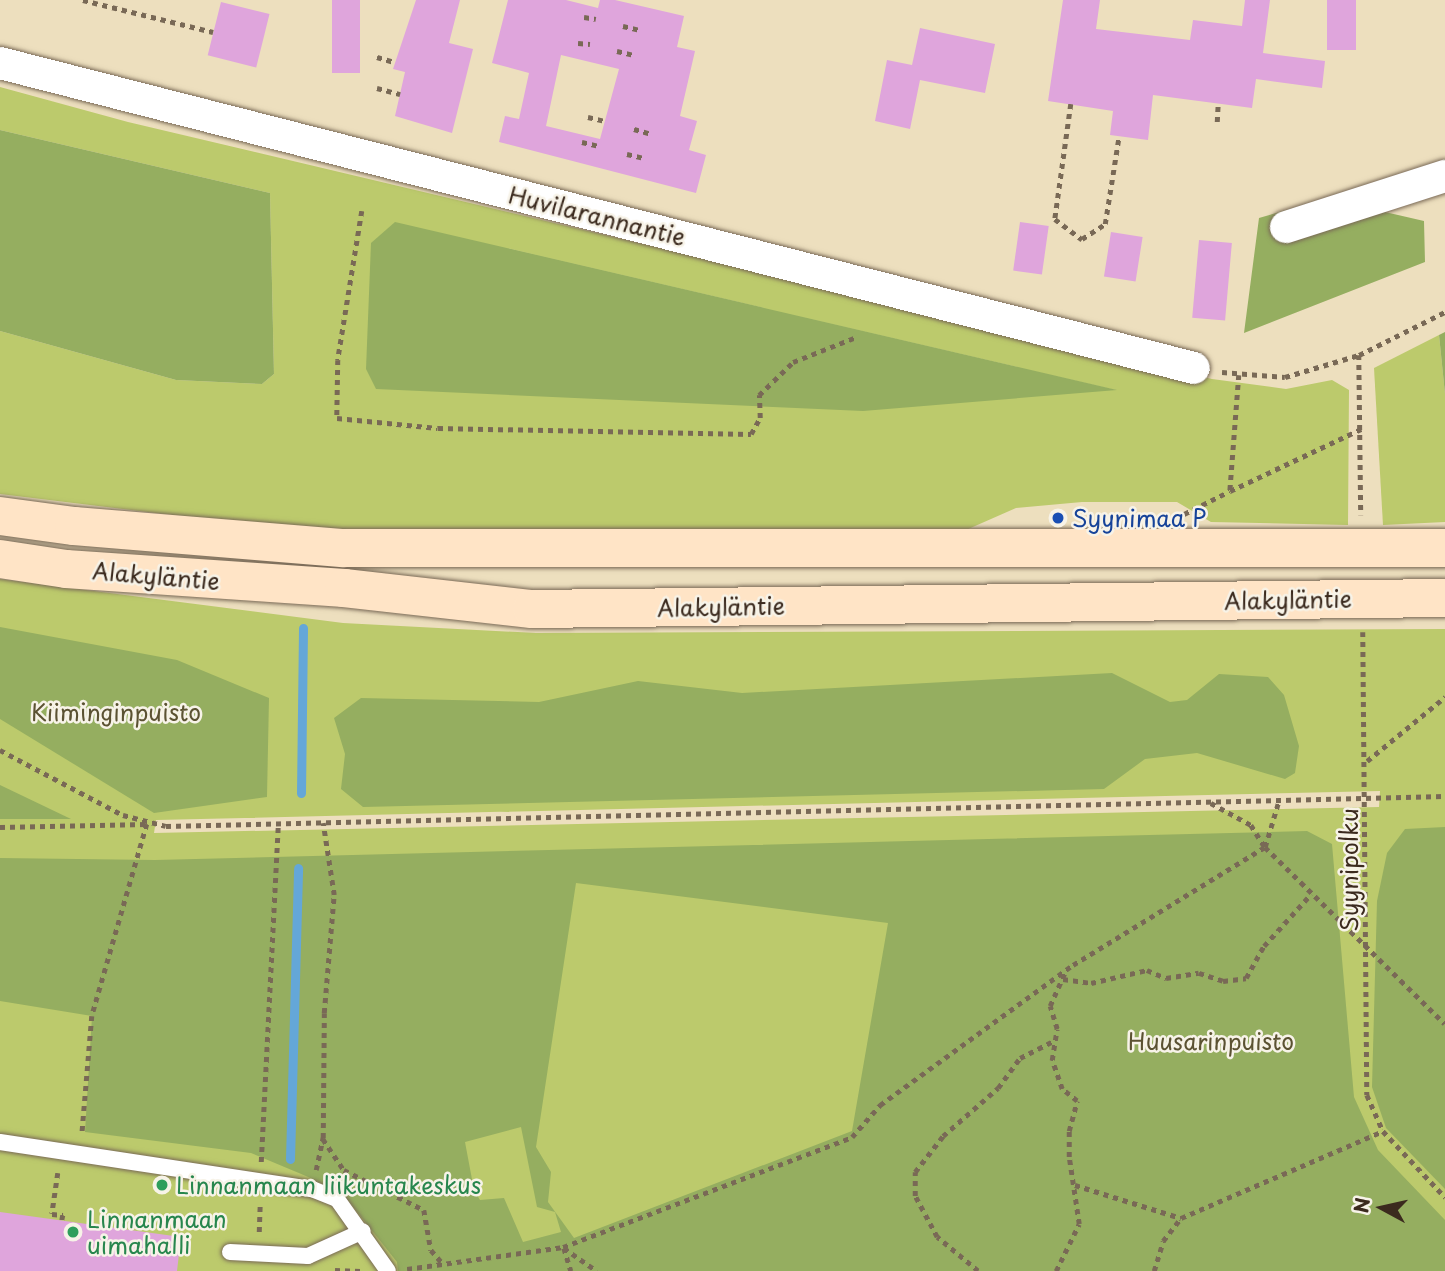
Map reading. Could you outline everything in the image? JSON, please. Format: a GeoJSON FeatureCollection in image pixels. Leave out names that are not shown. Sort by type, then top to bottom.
{"type":"FeatureCollection","features":[{"type":"Feature","properties":{"kind":"main road","name":"Alakyläntie"},"geometry":{"type":"LineString","coordinates":[[0,516],[344,548],[1445,548]]}},
{"type":"Feature","properties":{"kind":"main road","name":"Alakyläntie"},"geometry":{"type":"LineString","coordinates":[[0,559],[66,569],[344,588],[532,609],[1445,598]]}},
{"type":"Feature","properties":{"kind":"street","name":"Huvilarannantie"},"geometry":{"type":"LineString","coordinates":[[0,63],[1194,368]]}},
{"type":"Feature","properties":{"kind":"street"},"geometry":{"type":"LineString","coordinates":[[1286,227],[1445,176]]}},
{"type":"Feature","properties":{"kind":"lane"},"geometry":{"type":"LineString","coordinates":[[0,1142],[312,1189],[337,1199],[363,1231],[388,1271]]}},
{"type":"Feature","properties":{"kind":"lane"},"geometry":{"type":"LineString","coordinates":[[230,1252],[259,1256],[308,1256],[363,1231]]}},
{"type":"Feature","properties":{"kind":"path"},"geometry":{"type":"LineString","coordinates":[[83,0],[213,32]]}},
{"type":"Feature","properties":{"kind":"path"},"geometry":{"type":"LineString","coordinates":[[584,17],[596,19]]}},
{"type":"Feature","properties":{"kind":"path"},"geometry":{"type":"LineString","coordinates":[[623,26],[640,30]]}},
{"type":"Feature","properties":{"kind":"path"},"geometry":{"type":"LineString","coordinates":[[578,43],[590,44]]}},
{"type":"Feature","properties":{"kind":"path"},"geometry":{"type":"LineString","coordinates":[[617,51],[634,55]]}},
{"type":"Feature","properties":{"kind":"path"},"geometry":{"type":"LineString","coordinates":[[377,57],[395,62]]}},
{"type":"Feature","properties":{"kind":"path"},"geometry":{"type":"LineString","coordinates":[[377,88],[400,94]]}},
{"type":"Feature","properties":{"kind":"path"},"geometry":{"type":"LineString","coordinates":[[1071,104],[1055,219],[1082,239],[1105,224],[1119,136]]}},
{"type":"Feature","properties":{"kind":"path"},"geometry":{"type":"LineString","coordinates":[[1217,122],[1218,104]]}},
{"type":"Feature","properties":{"kind":"path"},"geometry":{"type":"LineString","coordinates":[[588,117],[605,121]]}},
{"type":"Feature","properties":{"kind":"path"},"geometry":{"type":"LineString","coordinates":[[634,129],[651,134]]}},
{"type":"Feature","properties":{"kind":"path"},"geometry":{"type":"LineString","coordinates":[[582,142],[598,146]]}},
{"type":"Feature","properties":{"kind":"path"},"geometry":{"type":"LineString","coordinates":[[627,154],[644,158]]}},
{"type":"Feature","properties":{"kind":"path"},"geometry":{"type":"LineString","coordinates":[[362,211],[338,360],[337,418],[438,428],[751,433],[760,418],[759,396],[793,362],[854,338]]}},
{"type":"Feature","properties":{"kind":"path"},"geometry":{"type":"LineString","coordinates":[[1194,368],[1239,375],[1285,377],[1359,355],[1445,312]]}},
{"type":"Feature","properties":{"kind":"path"},"geometry":{"type":"LineString","coordinates":[[1359,355],[1362,429],[1361,520]]}},
{"type":"Feature","properties":{"kind":"path"},"geometry":{"type":"LineString","coordinates":[[1230,491],[1239,375]]}},
{"type":"Feature","properties":{"kind":"path"},"geometry":{"type":"LineString","coordinates":[[1184,514],[1362,429]]}},
{"type":"Feature","properties":{"kind":"path","name":"Syynipolku"},"geometry":{"type":"LineString","coordinates":[[1363,621],[1367,761],[1367,1095],[1374,1119],[1383,1131]]}},
{"type":"Feature","properties":{"kind":"path"},"geometry":{"type":"LineString","coordinates":[[1367,761],[1445,697]]}},
{"type":"Feature","properties":{"kind":"path"},"geometry":{"type":"LineString","coordinates":[[0,750],[147,824]]}},
{"type":"Feature","properties":{"kind":"path"},"geometry":{"type":"LineString","coordinates":[[0,827],[278,824],[1445,796]]}},
{"type":"Feature","properties":{"kind":"path"},"geometry":{"type":"LineString","coordinates":[[396,1271],[563,1247],[852,1137],[880,1105],[1065,970],[1265,848],[1279,800]]}},
{"type":"Feature","properties":{"kind":"path"},"geometry":{"type":"LineString","coordinates":[[1209,802],[1251,825],[1265,848],[1367,944],[1445,1024]]}},
{"type":"Feature","properties":{"kind":"path"},"geometry":{"type":"LineString","coordinates":[[312,1189],[323,1138],[324,1013],[334,895],[323,823]]}},
{"type":"Feature","properties":{"kind":"path"},"geometry":{"type":"LineString","coordinates":[[80,1154],[92,1016],[147,824]]}},
{"type":"Feature","properties":{"kind":"path"},"geometry":{"type":"LineString","coordinates":[[259,1256],[260,1180],[278,824]]}},
{"type":"Feature","properties":{"kind":"path"},"geometry":{"type":"LineString","coordinates":[[1063,979],[1091,983],[1147,970],[1167,978],[1199,973],[1223,981],[1246,978],[1264,946],[1311,894]]}},
{"type":"Feature","properties":{"kind":"path"},"geometry":{"type":"LineString","coordinates":[[1056,1271],[1079,1224],[1069,1131],[1077,1101],[1062,1089],[1053,1069],[1057,1029],[1050,1006],[1065,970]]}},
{"type":"Feature","properties":{"kind":"path"},"geometry":{"type":"LineString","coordinates":[[978,1271],[937,1237],[915,1196],[915,1172],[943,1136],[998,1088],[1020,1058],[1055,1040]]}},
{"type":"Feature","properties":{"kind":"path"},"geometry":{"type":"LineString","coordinates":[[1154,1271],[1163,1241],[1181,1217],[1383,1131],[1445,1197]]}},
{"type":"Feature","properties":{"kind":"path"},"geometry":{"type":"LineString","coordinates":[[323,1138],[344,1170],[424,1210],[431,1250],[443,1264]]}},
{"type":"Feature","properties":{"kind":"path"},"geometry":{"type":"LineString","coordinates":[[61,1151],[52,1214],[63,1216],[62,1220]]}},
{"type":"Feature","properties":{"kind":"path"},"geometry":{"type":"LineString","coordinates":[[1076,1185],[1181,1217]]}},
{"type":"Feature","properties":{"kind":"path"},"geometry":{"type":"LineString","coordinates":[[563,1247],[571,1271]]}},
{"type":"Feature","properties":{"kind":"path"},"geometry":{"type":"LineString","coordinates":[[563,1247],[597,1271]]}},
{"type":"Feature","properties":{"kind":"green space"},"geometry":{"type":"Polygon","coordinates":[[[0,87],[128,122],[1212,379],[1286,389],[1332,380],[1349,390],[1348,525],[1211,522],[1177,502],[1082,502],[1016,508],[941,541],[439,535],[254,525],[0,494],[0,331],[176,380],[262,384],[274,374],[270,193],[0,130],[0,87]],[[395,222],[1114,390],[1115,390],[395,222]]]}},
{"type":"Feature","properties":{"kind":"green space"},"geometry":{"type":"Polygon","coordinates":[[[0,130],[270,193],[274,374],[262,384],[176,380],[0,331],[0,130]]]}},
{"type":"Feature","properties":{"kind":"green space"},"geometry":{"type":"Polygon","coordinates":[[[1369,186],[1385,212],[1424,221],[1425,262],[1244,333],[1259,218],[1369,186]]]}},
{"type":"Feature","properties":{"kind":"green space"},"geometry":{"type":"Polygon","coordinates":[[[395,222],[1117,390],[863,411],[376,389],[366,369],[371,243],[395,222]]]}},
{"type":"Feature","properties":{"kind":"green space"},"geometry":{"type":"Polygon","coordinates":[[[1445,332],[1445,394],[1439,335],[1445,332]]]}},
{"type":"Feature","properties":{"kind":"green space"},"geometry":{"type":"Polygon","coordinates":[[[1439,335],[1445,394],[1445,522],[1383,525],[1374,368],[1439,335]]]}},
{"type":"Feature","properties":{"kind":"green space","name":"Huusarinpuisto"},"geometry":{"type":"Polygon","coordinates":[[[0,579],[343,623],[536,633],[1445,629],[1445,1271],[0,1271],[0,579]],[[1380,791],[156,820],[154,833],[1379,807],[1380,791]]]}},
{"type":"Feature","properties":{"kind":"green space","name":"Kiiminginpuisto"},"geometry":{"type":"Polygon","coordinates":[[[0,627],[177,660],[269,698],[267,797],[154,813],[0,719],[0,627]]]}},
{"type":"Feature","properties":{"kind":"green space"},"geometry":{"type":"Polygon","coordinates":[[[1112,673],[1170,702],[1187,700],[1219,674],[1268,677],[1284,695],[1299,746],[1295,773],[1285,779],[1197,753],[1145,759],[1104,789],[363,807],[341,789],[345,754],[334,718],[361,698],[539,702],[638,681],[742,693],[1112,673]]]}},
{"type":"Feature","properties":{"kind":"green space"},"geometry":{"type":"Polygon","coordinates":[[[0,785],[71,819],[0,819],[0,785]]]}},
{"type":"Feature","properties":{"kind":"green space"},"geometry":{"type":"Polygon","coordinates":[[[1445,827],[1445,1189],[1386,1128],[1372,1087],[1377,901],[1387,853],[1405,829],[1445,827]]]}},
{"type":"Feature","properties":{"kind":"green space","name":"Huusarinpuisto"},"geometry":{"type":"Polygon","coordinates":[[[1307,831],[1332,844],[1354,1097],[1378,1150],[1445,1220],[1445,1271],[398,1271],[397,1262],[343,1194],[306,1176],[251,1153],[85,1132],[92,1016],[0,1001],[0,858],[155,860],[1307,831]],[[576,883],[536,1147],[551,1172],[548,1202],[574,1238],[852,1131],[888,923],[576,883]],[[521,1127],[465,1142],[474,1190],[480,1200],[504,1198],[523,1242],[561,1232],[555,1212],[537,1207],[521,1127]]]}},
{"type":"Feature","properties":{"kind":"building"},"geometry":{"type":"Polygon","coordinates":[[[332,0],[360,0],[360,73],[332,73],[332,0]]]}},
{"type":"Feature","properties":{"kind":"building"},"geometry":{"type":"Polygon","coordinates":[[[416,0],[460,0],[449,43],[473,49],[452,133],[395,116],[405,72],[393,69],[416,0]]]}},
{"type":"Feature","properties":{"kind":"building"},"geometry":{"type":"Polygon","coordinates":[[[508,0],[566,0],[598,8],[600,0],[615,0],[684,16],[677,47],[695,51],[680,116],[697,121],[689,150],[706,155],[696,193],[499,142],[505,116],[519,119],[529,73],[492,63],[508,0]],[[561,55],[546,126],[600,139],[619,69],[561,55]]]}},
{"type":"Feature","properties":{"kind":"building"},"geometry":{"type":"Polygon","coordinates":[[[1063,0],[1100,0],[1096,29],[1190,40],[1193,20],[1242,26],[1245,0],[1270,0],[1263,53],[1325,61],[1322,88],[1256,79],[1252,108],[1153,95],[1148,140],[1110,135],[1113,111],[1048,101],[1063,0]]]}},
{"type":"Feature","properties":{"kind":"building"},"geometry":{"type":"Polygon","coordinates":[[[1327,0],[1356,0],[1356,50],[1327,50],[1327,0]]]}},
{"type":"Feature","properties":{"kind":"building"},"geometry":{"type":"Polygon","coordinates":[[[221,2],[270,14],[256,67],[208,55],[221,2]]]}},
{"type":"Feature","properties":{"kind":"building"},"geometry":{"type":"Polygon","coordinates":[[[920,28],[995,44],[985,93],[920,80],[910,129],[875,121],[887,60],[912,65],[920,28]]]}},
{"type":"Feature","properties":{"kind":"building"},"geometry":{"type":"Polygon","coordinates":[[[1020,222],[1049,226],[1042,275],[1013,271],[1020,222]]]}},
{"type":"Feature","properties":{"kind":"building"},"geometry":{"type":"Polygon","coordinates":[[[1111,232],[1143,237],[1136,281],[1104,276],[1111,232]]]}},
{"type":"Feature","properties":{"kind":"building"},"geometry":{"type":"Polygon","coordinates":[[[1199,240],[1232,243],[1225,321],[1192,318],[1199,240]]]}},
{"type":"Feature","properties":{"kind":"building","name":"Linnanmaan uimahalli"},"geometry":{"type":"Polygon","coordinates":[[[0,1212],[181,1237],[177,1271],[0,1271],[0,1212]]]}},
{"type":"Feature","properties":{"kind":"waterway"},"geometry":{"type":"LineString","coordinates":[[301,793],[303,628]]}},
{"type":"Feature","properties":{"kind":"waterway"},"geometry":{"type":"LineString","coordinates":[[290,1159],[298,868]]}},
{"type":"Feature","properties":{"kind":"place","name":"Syynimaa P"},"geometry":{"type":"Point","coordinates":[1058,518]}},
{"type":"Feature","properties":{"kind":"place","name":"Linnanmaan liikuntakeskus"},"geometry":{"type":"Point","coordinates":[162,1185]}},
{"type":"Feature","properties":{"kind":"place","name":"Linnanmaan uimahalli"},"geometry":{"type":"Point","coordinates":[73,1232]}}]}
